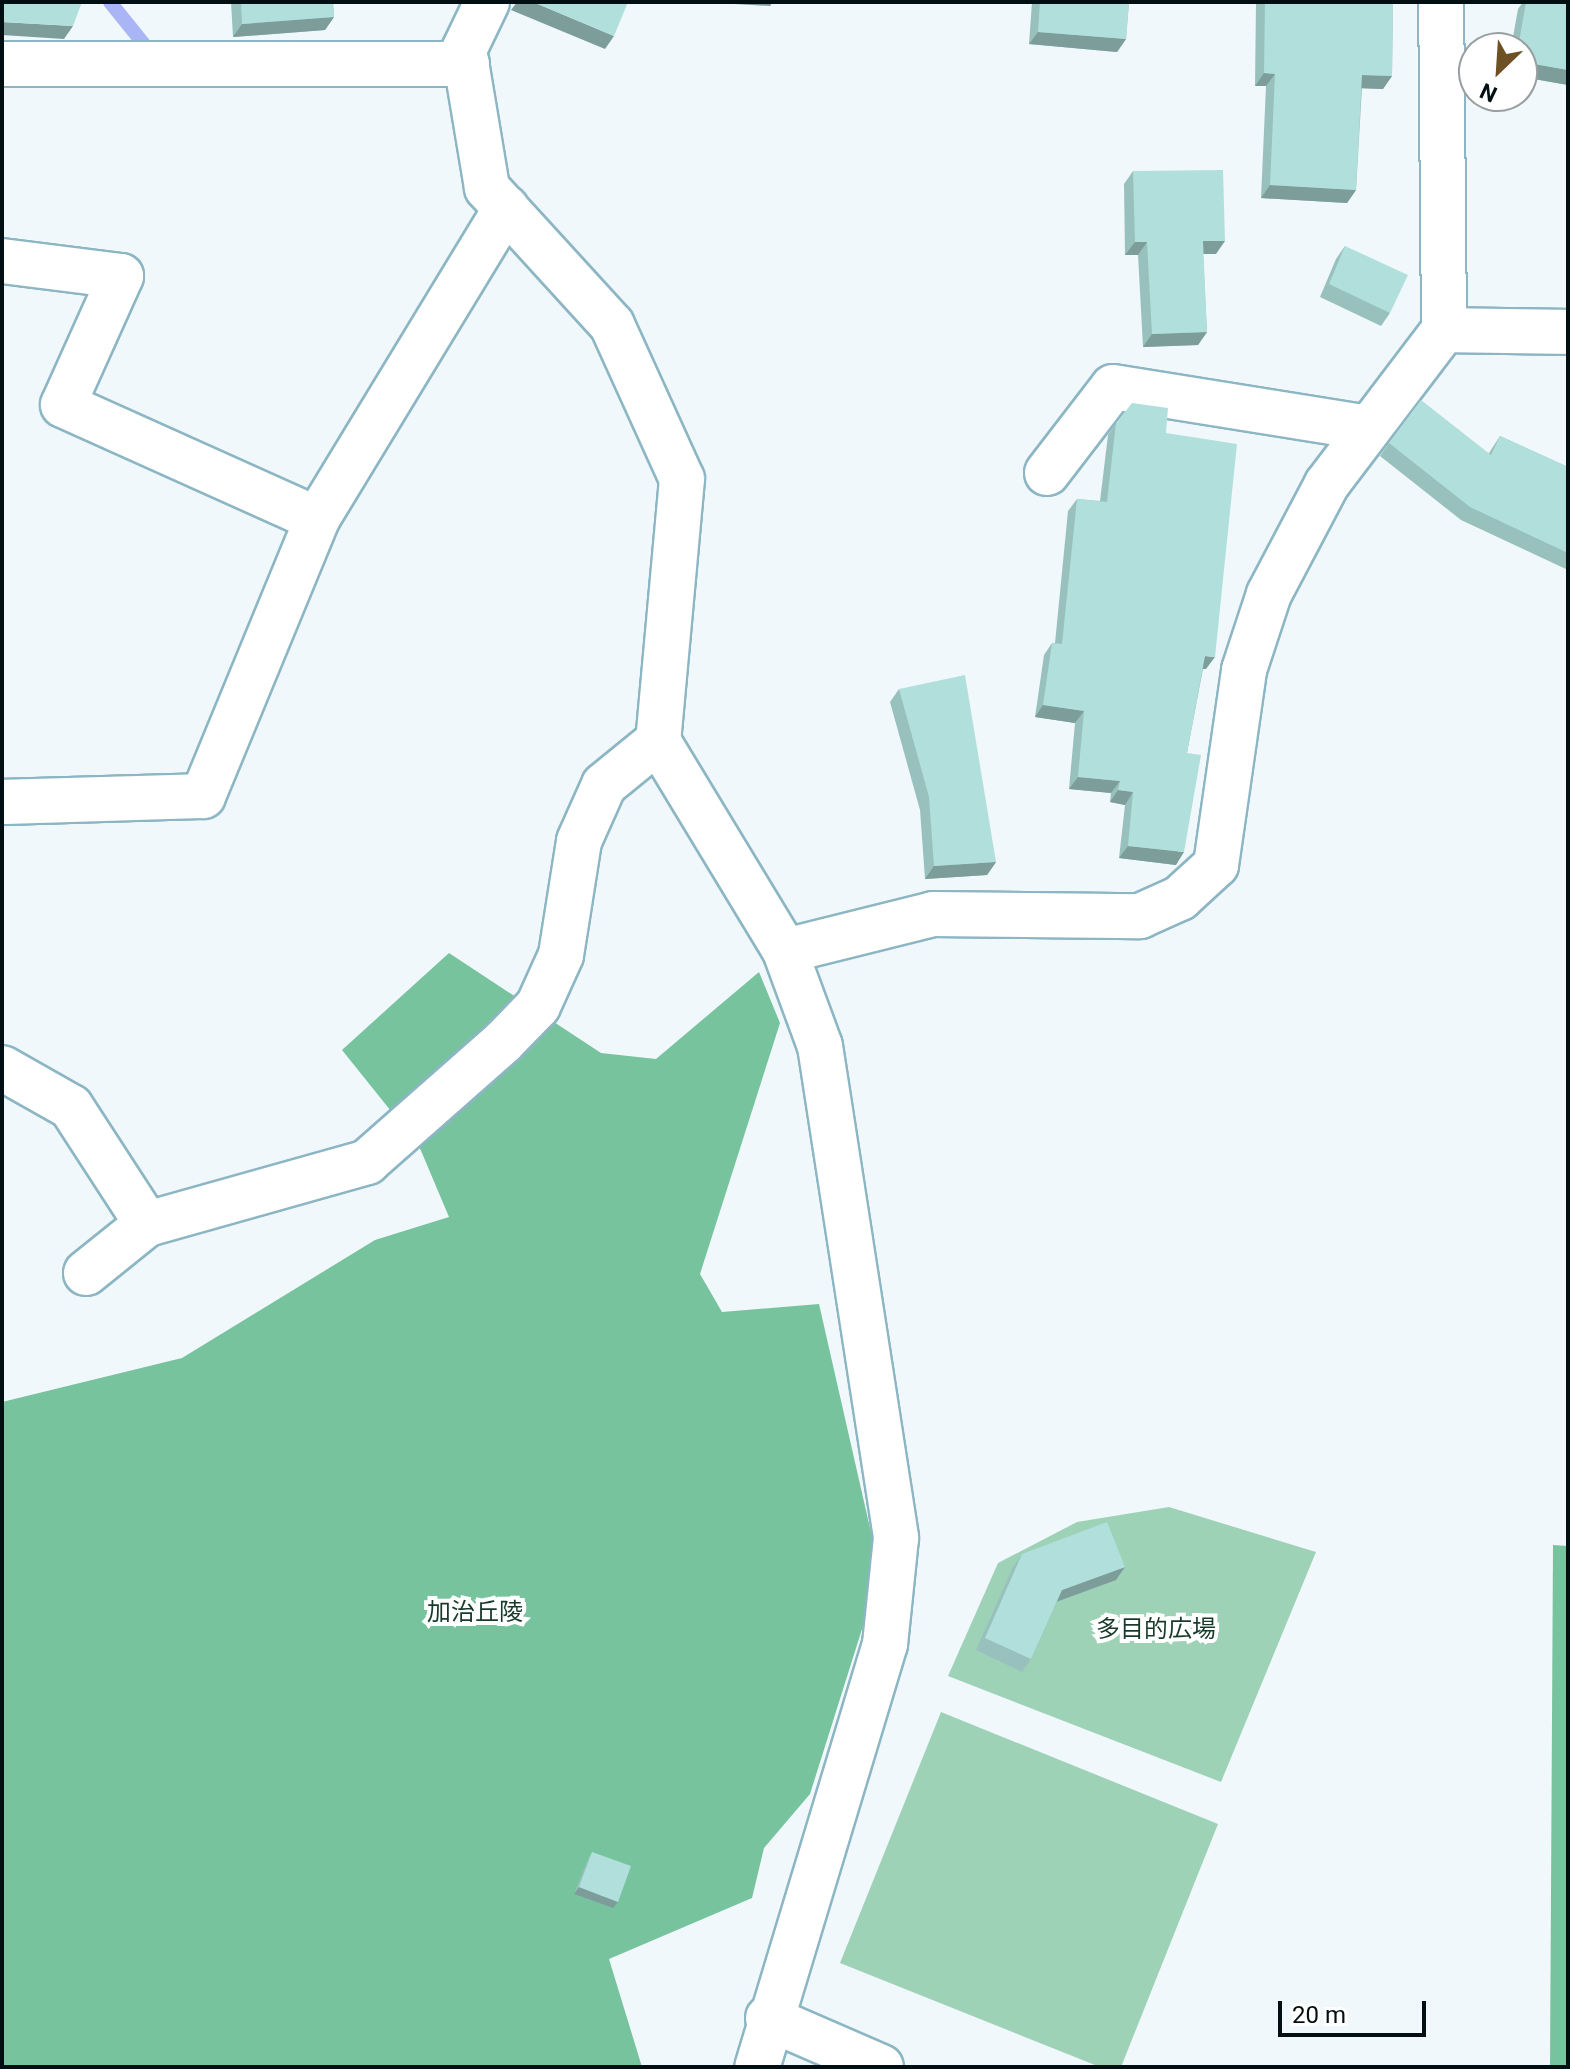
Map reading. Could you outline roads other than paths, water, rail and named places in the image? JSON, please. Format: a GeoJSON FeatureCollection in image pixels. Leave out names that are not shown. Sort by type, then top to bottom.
{"type":"FeatureCollection","features":[{"type":"Feature","properties":{"kind":"street"},"geometry":{"type":"LineString","coordinates":[[487,2],[464,50],[487,188],[612,325],[682,479],[658,741],[785,951],[820,1046],[896,1538],[885,1644],[768,2018],[757,2067]]}},
{"type":"Feature","properties":{"kind":"street"},"geometry":{"type":"LineString","coordinates":[[785,951],[933,914],[1140,916],[1180,898],[1216,865],[1244,670],[1269,594],[1327,484],[1444,330],[1441,2]]}},
{"type":"Feature","properties":{"kind":"street"},"geometry":{"type":"LineString","coordinates":[[2,64],[467,64]]}},
{"type":"Feature","properties":{"kind":"street"},"geometry":{"type":"LineString","coordinates":[[2,802],[203,796],[317,519],[506,208]]}},
{"type":"Feature","properties":{"kind":"street"},"geometry":{"type":"LineString","coordinates":[[2,261],[121,276],[63,405],[317,519]]}},
{"type":"Feature","properties":{"kind":"street"},"geometry":{"type":"LineString","coordinates":[[1444,330],[1568,332]]}},
{"type":"Feature","properties":{"kind":"street"},"geometry":{"type":"LineString","coordinates":[[1047,473],[1113,387],[1369,428]]}},
{"type":"Feature","properties":{"kind":"street"},"geometry":{"type":"LineString","coordinates":[[86,1273],[147,1224],[367,1162],[503,1042],[538,1006],[561,955],[579,841],[604,785],[658,741]]}},
{"type":"Feature","properties":{"kind":"street"},"geometry":{"type":"LineString","coordinates":[[2,1068],[71,1107],[147,1224]]}},
{"type":"Feature","properties":{"kind":"street"},"geometry":{"type":"LineString","coordinates":[[768,2018],[881,2067]]}},
{"type":"Feature","properties":{"kind":"waterway"},"geometry":{"type":"LineString","coordinates":[[110,2],[147,48]]}},
{"type":"Feature","properties":{"kind":"park label","name":"加治丘陵"},"geometry":{"type":"Point","coordinates":[475,1613]}},
{"type":"Feature","properties":{"kind":"park label","name":"多目的広場"},"geometry":{"type":"Point","coordinates":[1156,1630]}}]}
